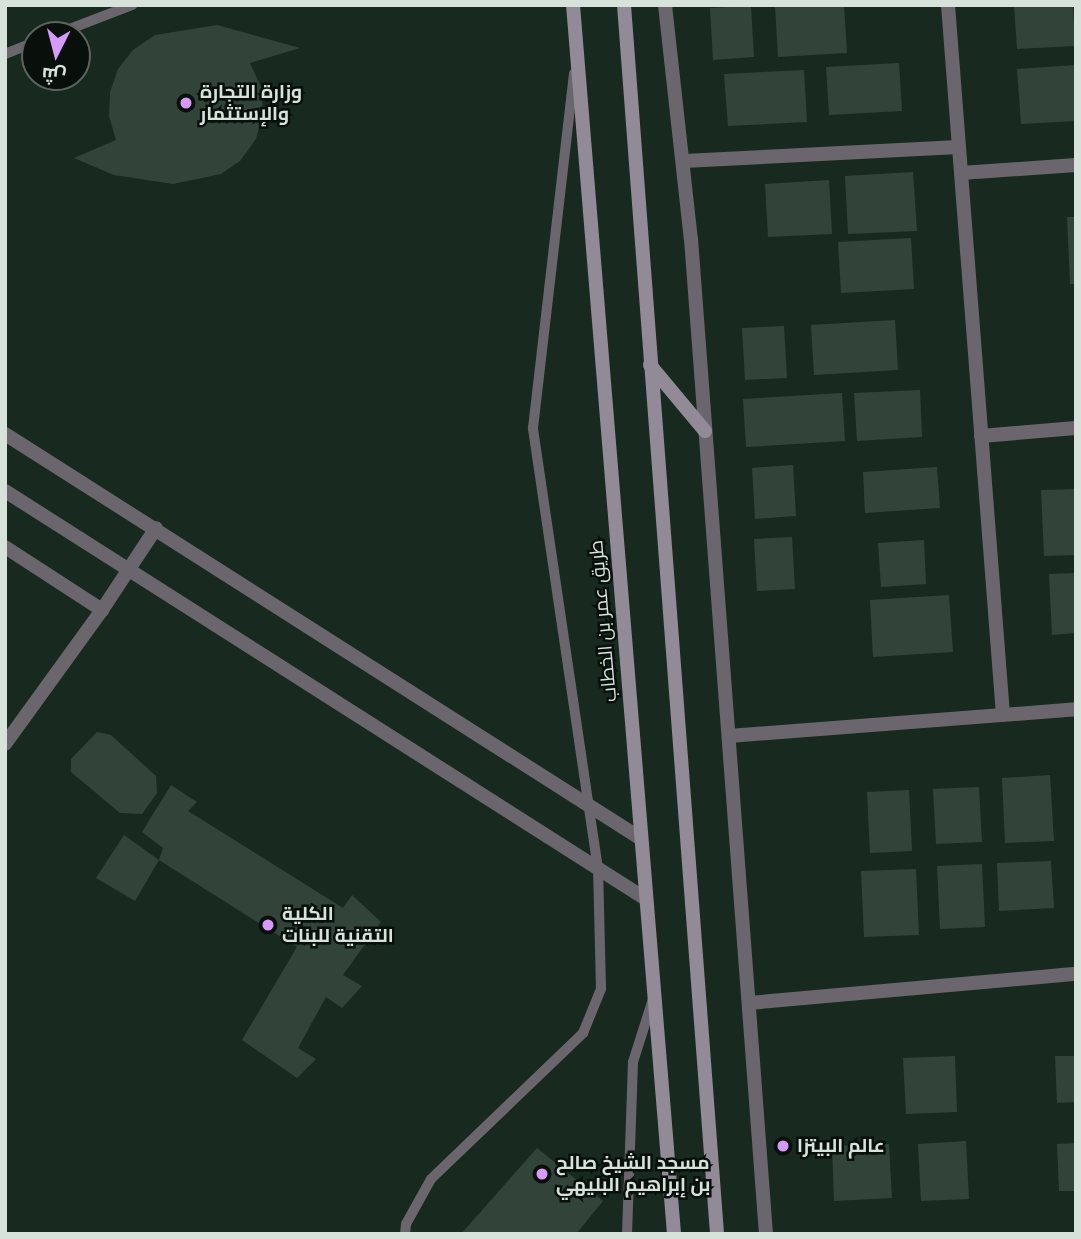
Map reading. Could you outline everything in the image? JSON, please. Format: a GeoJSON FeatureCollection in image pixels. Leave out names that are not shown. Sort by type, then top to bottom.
{"type":"FeatureCollection","features":[{"type":"Feature","properties":{"kind":"main road","name":"طريق عمر بن الخطاب"},"geometry":{"type":"LineString","coordinates":[[573,5],[674,1234]]}},
{"type":"Feature","properties":{"kind":"main road"},"geometry":{"type":"LineString","coordinates":[[624,5],[717,1234]]}},
{"type":"Feature","properties":{"kind":"main road"},"geometry":{"type":"LineString","coordinates":[[650,365],[705,431]]}},
{"type":"Feature","properties":{"kind":"street"},"geometry":{"type":"LineString","coordinates":[[665,5],[684,161],[766,1234]]}},
{"type":"Feature","properties":{"kind":"street"},"geometry":{"type":"LineString","coordinates":[[948,5],[1003,715]]}},
{"type":"Feature","properties":{"kind":"street"},"geometry":{"type":"LineString","coordinates":[[684,161],[959,147]]}},
{"type":"Feature","properties":{"kind":"street"},"geometry":{"type":"LineString","coordinates":[[961,173],[1076,164]]}},
{"type":"Feature","properties":{"kind":"street"},"geometry":{"type":"LineString","coordinates":[[981,436],[1076,428]]}},
{"type":"Feature","properties":{"kind":"street"},"geometry":{"type":"LineString","coordinates":[[5,435],[156,528],[640,838]]}},
{"type":"Feature","properties":{"kind":"street"},"geometry":{"type":"LineString","coordinates":[[5,491],[646,899]]}},
{"type":"Feature","properties":{"kind":"street"},"geometry":{"type":"LineString","coordinates":[[5,744],[102,611],[156,528]]}},
{"type":"Feature","properties":{"kind":"street"},"geometry":{"type":"LineString","coordinates":[[5,547],[102,611]]}},
{"type":"Feature","properties":{"kind":"street"},"geometry":{"type":"LineString","coordinates":[[729,736],[1076,709]]}},
{"type":"Feature","properties":{"kind":"street"},"geometry":{"type":"LineString","coordinates":[[749,1003],[1076,974]]}},
{"type":"Feature","properties":{"kind":"lane"},"geometry":{"type":"LineString","coordinates":[[90,21],[132,5]]}},
{"type":"Feature","properties":{"kind":"lane"},"geometry":{"type":"LineString","coordinates":[[405,1234],[406,1224],[431,1179],[583,1033],[601,989],[598,869],[533,428],[576,57]]}},
{"type":"Feature","properties":{"kind":"lane"},"geometry":{"type":"LineString","coordinates":[[627,1234],[633,1062],[654,996]]}},
{"type":"Feature","properties":{"kind":"building"},"geometry":{"type":"Polygon","coordinates":[[[775,5],[844,5],[847,53],[778,57],[775,5]]]}},
{"type":"Feature","properties":{"kind":"building"},"geometry":{"type":"Polygon","coordinates":[[[1014,5],[1073,5],[1075,46],[1017,49],[1014,5]]]}},
{"type":"Feature","properties":{"kind":"building"},"geometry":{"type":"Polygon","coordinates":[[[751,6],[754,57],[713,60],[710,8],[751,6]]]}},
{"type":"Feature","properties":{"kind":"building","name":"وزارة التجارة والإستثمار"},"geometry":{"type":"Polygon","coordinates":[[[217,25],[300,48],[250,63],[261,87],[263,113],[256,139],[240,161],[221,174],[173,184],[114,175],[74,158],[116,140],[109,116],[110,92],[118,69],[133,50],[155,35],[217,25]]]}},
{"type":"Feature","properties":{"kind":"building"},"geometry":{"type":"Polygon","coordinates":[[[899,63],[902,111],[829,115],[826,67],[899,63]]]}},
{"type":"Feature","properties":{"kind":"building"},"geometry":{"type":"Polygon","coordinates":[[[1076,65],[1076,121],[1021,124],[1017,69],[1076,65]]]}},
{"type":"Feature","properties":{"kind":"building"},"geometry":{"type":"Polygon","coordinates":[[[804,70],[807,122],[728,126],[724,74],[804,70]]]}},
{"type":"Feature","properties":{"kind":"building"},"geometry":{"type":"Polygon","coordinates":[[[913,172],[917,231],[848,234],[845,176],[913,172]]]}},
{"type":"Feature","properties":{"kind":"building"},"geometry":{"type":"Polygon","coordinates":[[[829,180],[832,234],[768,237],[765,184],[829,180]]]}},
{"type":"Feature","properties":{"kind":"building"},"geometry":{"type":"Polygon","coordinates":[[[1067,217],[1076,217],[1076,284],[1070,284],[1067,217]]]}},
{"type":"Feature","properties":{"kind":"building"},"geometry":{"type":"Polygon","coordinates":[[[911,238],[914,289],[841,293],[838,242],[911,238]]]}},
{"type":"Feature","properties":{"kind":"building"},"geometry":{"type":"Polygon","coordinates":[[[895,320],[898,370],[814,375],[811,325],[895,320]]]}},
{"type":"Feature","properties":{"kind":"building"},"geometry":{"type":"Polygon","coordinates":[[[784,326],[787,378],[745,380],[742,328],[784,326]]]}},
{"type":"Feature","properties":{"kind":"building"},"geometry":{"type":"Polygon","coordinates":[[[920,390],[922,437],[857,441],[854,393],[920,390]]]}},
{"type":"Feature","properties":{"kind":"building"},"geometry":{"type":"Polygon","coordinates":[[[842,393],[845,441],[746,447],[743,399],[842,393]]]}},
{"type":"Feature","properties":{"kind":"building"},"geometry":{"type":"Polygon","coordinates":[[[793,465],[796,516],[755,519],[752,468],[793,465]]]}},
{"type":"Feature","properties":{"kind":"building"},"geometry":{"type":"Polygon","coordinates":[[[937,467],[940,508],[865,513],[863,472],[937,467]]]}},
{"type":"Feature","properties":{"kind":"building"},"geometry":{"type":"Polygon","coordinates":[[[1076,489],[1076,555],[1044,556],[1041,490],[1076,489]]]}},
{"type":"Feature","properties":{"kind":"building"},"geometry":{"type":"Polygon","coordinates":[[[792,537],[795,589],[757,591],[754,539],[792,537]]]}},
{"type":"Feature","properties":{"kind":"building"},"geometry":{"type":"Polygon","coordinates":[[[924,540],[926,584],[881,587],[878,543],[924,540]]]}},
{"type":"Feature","properties":{"kind":"building"},"geometry":{"type":"Polygon","coordinates":[[[1076,573],[1076,633],[1052,635],[1049,574],[1076,573]]]}},
{"type":"Feature","properties":{"kind":"building"},"geometry":{"type":"Polygon","coordinates":[[[949,595],[953,652],[873,657],[870,600],[949,595]]]}},
{"type":"Feature","properties":{"kind":"building"},"geometry":{"type":"Polygon","coordinates":[[[97,732],[111,735],[156,776],[157,793],[142,814],[120,813],[71,772],[71,759],[97,732]]]}},
{"type":"Feature","properties":{"kind":"building"},"geometry":{"type":"Polygon","coordinates":[[[1050,775],[1054,841],[1005,843],[1002,778],[1050,775]]]}},
{"type":"Feature","properties":{"kind":"building"},"geometry":{"type":"Polygon","coordinates":[[[171,785],[197,802],[188,811],[343,908],[352,895],[381,922],[343,975],[362,986],[342,1008],[326,997],[298,1048],[316,1059],[297,1078],[242,1040],[297,947],[159,860],[163,848],[142,832],[171,785]]]}},
{"type":"Feature","properties":{"kind":"building"},"geometry":{"type":"Polygon","coordinates":[[[979,787],[982,842],[936,844],[933,789],[979,787]]]}},
{"type":"Feature","properties":{"kind":"building"},"geometry":{"type":"Polygon","coordinates":[[[909,790],[912,851],[870,853],[867,792],[909,790]]]}},
{"type":"Feature","properties":{"kind":"building"},"geometry":{"type":"Polygon","coordinates":[[[124,835],[159,860],[135,901],[96,878],[124,835]]]}},
{"type":"Feature","properties":{"kind":"building"},"geometry":{"type":"Polygon","coordinates":[[[1051,861],[1054,908],[999,911],[997,863],[1051,861]]]}},
{"type":"Feature","properties":{"kind":"building"},"geometry":{"type":"Polygon","coordinates":[[[982,864],[985,927],[940,929],[937,866],[982,864]]]}},
{"type":"Feature","properties":{"kind":"building"},"geometry":{"type":"Polygon","coordinates":[[[916,869],[919,935],[864,937],[861,871],[916,869]]]}},
{"type":"Feature","properties":{"kind":"building"},"geometry":{"type":"Polygon","coordinates":[[[955,1056],[957,1112],[906,1114],[903,1058],[955,1056]]]}},
{"type":"Feature","properties":{"kind":"building"},"geometry":{"type":"Polygon","coordinates":[[[1055,1056],[1076,1056],[1076,1102],[1057,1103],[1055,1056]]]}},
{"type":"Feature","properties":{"kind":"building"},"geometry":{"type":"Polygon","coordinates":[[[966,1141],[969,1199],[921,1201],[918,1144],[966,1141]]]}},
{"type":"Feature","properties":{"kind":"building"},"geometry":{"type":"Polygon","coordinates":[[[1076,1143],[1076,1191],[1059,1191],[1057,1144],[1076,1143]]]}},
{"type":"Feature","properties":{"kind":"building"},"geometry":{"type":"Polygon","coordinates":[[[889,1144],[892,1198],[834,1201],[832,1146],[889,1144]]]}},
{"type":"Feature","properties":{"kind":"building","name":"مسجد الشيخ صالح بن إبراهيم البليهي"},"geometry":{"type":"Polygon","coordinates":[[[537,1148],[603,1201],[576,1234],[461,1234],[537,1148]]]}},
{"type":"Feature","properties":{"kind":"place","name":"وزارة التجارة والإستثمار"},"geometry":{"type":"Point","coordinates":[186,103]}},
{"type":"Feature","properties":{"kind":"place","name":"الكلية التقنية للبنات"},"geometry":{"type":"Point","coordinates":[268,925]}},
{"type":"Feature","properties":{"kind":"place","name":"عالم البيتزا"},"geometry":{"type":"Point","coordinates":[783,1146]}},
{"type":"Feature","properties":{"kind":"place","name":"مسجد الشيخ صالح بن إبراهيم البليهي"},"geometry":{"type":"Point","coordinates":[542,1174]}}]}
